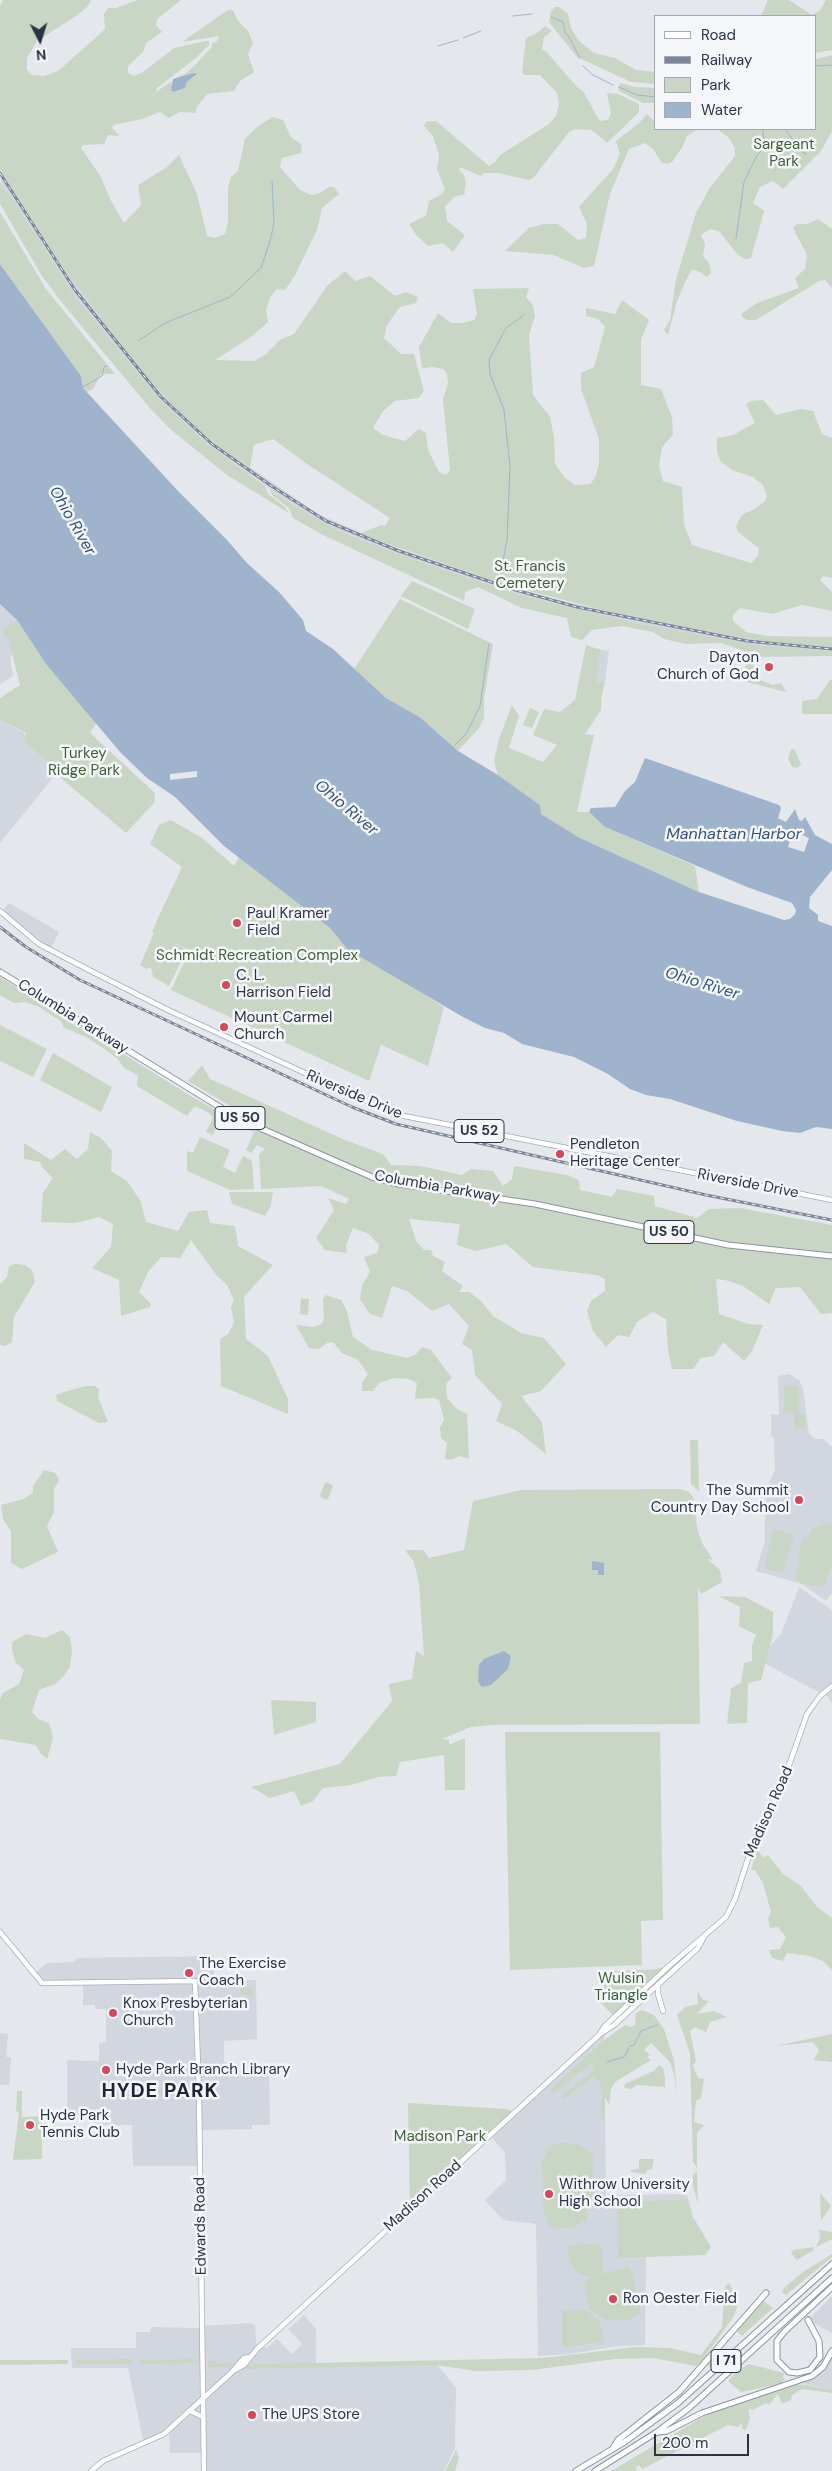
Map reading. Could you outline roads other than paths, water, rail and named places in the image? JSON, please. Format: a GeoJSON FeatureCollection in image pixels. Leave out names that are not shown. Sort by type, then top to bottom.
{"type":"FeatureCollection","features":[{"type":"Feature","properties":{"kind":"highway","name":"Columbia Parkway"},"geometry":{"type":"LineString","coordinates":[[0,972],[223,1109],[372,1177],[398,1184],[544,1206],[728,1245],[832,1256]]}},
{"type":"Feature","properties":{"kind":"highway","name":"I 71"},"geometry":{"type":"LineString","coordinates":[[576,2471],[612,2449],[678,2403],[832,2264]]}},
{"type":"Feature","properties":{"kind":"highway","name":"I 71"},"geometry":{"type":"LineString","coordinates":[[595,2471],[657,2432],[689,2408],[832,2278]]}},
{"type":"Feature","properties":{"kind":"highway"},"geometry":{"type":"LineString","coordinates":[[808,2320],[819,2341],[820,2357],[815,2366],[810,2370],[797,2373],[789,2372],[777,2360],[777,2342],[784,2332],[832,2287]]}},
{"type":"Feature","properties":{"kind":"highway"},"geometry":{"type":"LineString","coordinates":[[612,2449],[618,2440],[679,2392],[766,2293]]}},
{"type":"Feature","properties":{"kind":"highway"},"geometry":{"type":"LineString","coordinates":[[657,2432],[667,2431],[710,2410],[812,2376],[823,2367],[832,2351]]}},
{"type":"Feature","properties":{"kind":"main road","name":"Riverside Drive"},"geometry":{"type":"LineString","coordinates":[[0,910],[39,944],[168,1010],[394,1114],[832,1200]]}},
{"type":"Feature","properties":{"kind":"main road","name":"Madison Road"},"geometry":{"type":"LineString","coordinates":[[598,2036],[604,2026],[677,1958],[726,1917],[734,1904],[751,1847],[781,1788],[807,1714],[820,1696],[832,1686]]}},
{"type":"Feature","properties":{"kind":"main road","name":"Edwards Road"},"geometry":{"type":"LineString","coordinates":[[0,1932],[42,1983],[196,1981],[204,2471]]}},
{"type":"Feature","properties":{"kind":"main road","name":"Madison Road"},"geometry":{"type":"LineString","coordinates":[[91,2471],[103,2461],[164,2434],[233,2371],[244,2365],[249,2357],[598,2036],[614,2025],[698,1948],[704,1937]]}},
{"type":"Feature","properties":{"kind":"main road"},"geometry":{"type":"LineString","coordinates":[[647,1994],[649,1989],[677,1958]]}},
{"type":"Feature","properties":{"kind":"main road"},"geometry":{"type":"LineString","coordinates":[[658,1984],[658,1994],[663,2011]]}},
{"type":"Feature","properties":{"kind":"main road"},"geometry":{"type":"LineString","coordinates":[[190,2411],[203,2417]]}},
{"type":"Feature","properties":{"kind":"water"},"geometry":{"type":"Polygon","coordinates":[[[194,73],[197,74],[187,82],[185,88],[173,92],[171,89],[173,79],[194,73]]]}},
{"type":"Feature","properties":{"kind":"water"},"geometry":{"type":"Polygon","coordinates":[[[0,264],[81,376],[83,388],[247,563],[279,592],[303,620],[306,631],[333,649],[386,698],[421,718],[458,751],[498,775],[540,805],[541,814],[580,838],[699,892],[784,920],[790,919],[795,914],[796,910],[792,903],[747,887],[605,827],[589,812],[591,808],[615,807],[625,791],[635,782],[645,758],[779,805],[781,808],[778,818],[786,822],[795,809],[799,820],[802,821],[805,817],[815,835],[832,844],[832,870],[810,897],[809,908],[818,915],[818,921],[832,926],[832,1129],[816,1127],[800,1133],[782,1131],[737,1121],[670,1099],[646,1095],[630,1089],[608,1074],[574,1057],[522,1044],[504,1033],[485,1028],[463,1017],[347,949],[330,928],[224,846],[175,797],[147,778],[120,752],[46,664],[17,620],[0,604],[0,264]]]}},
{"type":"Feature","properties":{"kind":"water"},"geometry":{"type":"Polygon","coordinates":[[[592,1561],[604,1563],[604,1575],[598,1575],[598,1570],[592,1570],[592,1561]]]}},
{"type":"Feature","properties":{"kind":"water"},"geometry":{"type":"Polygon","coordinates":[[[504,1651],[511,1656],[508,1669],[491,1685],[482,1687],[478,1682],[479,1665],[484,1659],[504,1651]]]}},
{"type":"Feature","properties":{"kind":"waterway"},"geometry":{"type":"LineString","coordinates":[[513,16],[532,14]]}},
{"type":"Feature","properties":{"kind":"waterway"},"geometry":{"type":"LineString","coordinates":[[551,17],[563,22],[565,32],[580,58]]}},
{"type":"Feature","properties":{"kind":"waterway"},"geometry":{"type":"LineString","coordinates":[[463,38],[481,31]]}},
{"type":"Feature","properties":{"kind":"waterway"},"geometry":{"type":"LineString","coordinates":[[438,46],[458,40]]}},
{"type":"Feature","properties":{"kind":"waterway"},"geometry":{"type":"LineString","coordinates":[[817,66],[832,65]]}},
{"type":"Feature","properties":{"kind":"waterway"},"geometry":{"type":"LineString","coordinates":[[583,66],[593,75],[613,85]]}},
{"type":"Feature","properties":{"kind":"waterway"},"geometry":{"type":"LineString","coordinates":[[619,87],[637,95],[654,97]]}},
{"type":"Feature","properties":{"kind":"waterway"},"geometry":{"type":"LineString","coordinates":[[736,239],[744,182],[756,157],[764,147],[763,130]]}},
{"type":"Feature","properties":{"kind":"waterway"},"geometry":{"type":"LineString","coordinates":[[786,130],[799,149]]}},
{"type":"Feature","properties":{"kind":"waterway"},"geometry":{"type":"LineString","coordinates":[[801,151],[806,154]]}},
{"type":"Feature","properties":{"kind":"waterway"},"geometry":{"type":"LineString","coordinates":[[138,341],[165,323],[230,297],[261,268],[271,238],[274,221],[272,181]]}},
{"type":"Feature","properties":{"kind":"waterway"},"geometry":{"type":"LineString","coordinates":[[500,576],[507,540],[510,466],[504,410],[490,374],[489,360],[506,328],[524,315]]}},
{"type":"Feature","properties":{"kind":"waterway"},"geometry":{"type":"LineString","coordinates":[[81,388],[102,376],[104,367],[107,366]]}},
{"type":"Feature","properties":{"kind":"waterway"},"geometry":{"type":"LineString","coordinates":[[454,746],[466,734],[480,706],[489,644]]}},
{"type":"Feature","properties":{"kind":"waterway"},"geometry":{"type":"LineString","coordinates":[[607,2062],[624,2057],[630,2046],[634,2045],[641,2031],[657,2025]]}},
{"type":"Feature","properties":{"kind":"railway"},"geometry":{"type":"LineString","coordinates":[[0,173],[75,290],[161,397],[212,444],[326,521],[399,551],[512,589],[577,607],[747,641],[832,649]]}},
{"type":"Feature","properties":{"kind":"railway"},"geometry":{"type":"LineString","coordinates":[[0,927],[26,947],[80,980],[352,1107],[396,1124],[706,1195],[832,1220]]}},
{"type":"Feature","properties":{"kind":"place","name":"Dayton Church of God"},"geometry":{"type":"Point","coordinates":[769,667]}},
{"type":"Feature","properties":{"kind":"place","name":"Paul Kramer Field"},"geometry":{"type":"Point","coordinates":[237,923]}},
{"type":"Feature","properties":{"kind":"place","name":"C. L. Harrison Field"},"geometry":{"type":"Point","coordinates":[226,985]}},
{"type":"Feature","properties":{"kind":"place","name":"Mount Carmel Church"},"geometry":{"type":"Point","coordinates":[224,1027]}},
{"type":"Feature","properties":{"kind":"place","name":"Pendleton Heritage Center"},"geometry":{"type":"Point","coordinates":[560,1154]}},
{"type":"Feature","properties":{"kind":"place","name":"The Summit Country Day School"},"geometry":{"type":"Point","coordinates":[799,1500]}},
{"type":"Feature","properties":{"kind":"place","name":"The Exercise Coach"},"geometry":{"type":"Point","coordinates":[189,1973]}},
{"type":"Feature","properties":{"kind":"place","name":"Knox Presbyterian Church"},"geometry":{"type":"Point","coordinates":[113,2013]}},
{"type":"Feature","properties":{"kind":"place","name":"Hyde Park Branch Library"},"geometry":{"type":"Point","coordinates":[106,2070]}},
{"type":"Feature","properties":{"kind":"place","name":"Hyde Park Tennis Club"},"geometry":{"type":"Point","coordinates":[30,2125]}},
{"type":"Feature","properties":{"kind":"place","name":"Withrow University High School"},"geometry":{"type":"Point","coordinates":[549,2194]}},
{"type":"Feature","properties":{"kind":"place","name":"Ron Oester Field"},"geometry":{"type":"Point","coordinates":[613,2299]}},
{"type":"Feature","properties":{"kind":"place","name":"The UPS Store"},"geometry":{"type":"Point","coordinates":[252,2415]}},
{"type":"Feature","properties":{"kind":"district","name":"HYDE PARK"},"geometry":{"type":"Point","coordinates":[160,2092]}},
{"type":"Feature","properties":{"kind":"park label","name":"Sargeant Park"},"geometry":{"type":"Point","coordinates":[784,154]}},
{"type":"Feature","properties":{"kind":"park label","name":"St. Francis Cemetery"},"geometry":{"type":"Point","coordinates":[530,576]}},
{"type":"Feature","properties":{"kind":"park label","name":"Turkey Ridge Park"},"geometry":{"type":"Point","coordinates":[84,762]}},
{"type":"Feature","properties":{"kind":"park label","name":"Schmidt Recreation Complex"},"geometry":{"type":"Point","coordinates":[257,956]}},
{"type":"Feature","properties":{"kind":"park label","name":"Wulsin Triangle"},"geometry":{"type":"Point","coordinates":[621,1988]}},
{"type":"Feature","properties":{"kind":"park label","name":"Madison Park"},"geometry":{"type":"Point","coordinates":[440,2137]}},
{"type":"Feature","properties":{"kind":"water label","name":"Ohio River"},"geometry":{"type":"Point","coordinates":[72,521]}},
{"type":"Feature","properties":{"kind":"water label","name":"Ohio River"},"geometry":{"type":"Point","coordinates":[346,808]}},
{"type":"Feature","properties":{"kind":"water label","name":"Manhattan Harbor"},"geometry":{"type":"Point","coordinates":[734,835]}},
{"type":"Feature","properties":{"kind":"water label","name":"Ohio River"},"geometry":{"type":"Point","coordinates":[702,984]}}]}
